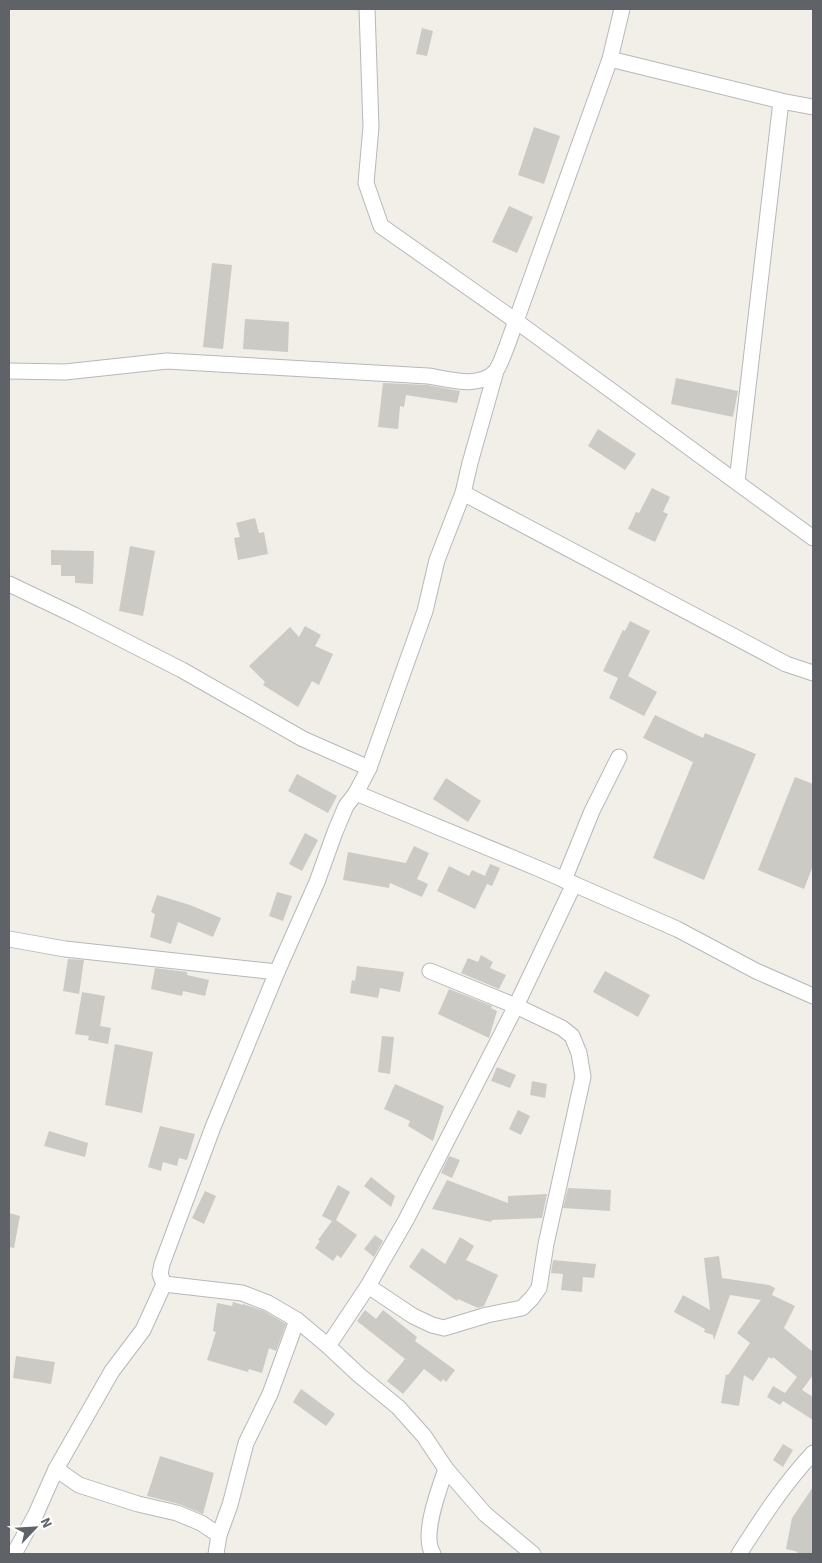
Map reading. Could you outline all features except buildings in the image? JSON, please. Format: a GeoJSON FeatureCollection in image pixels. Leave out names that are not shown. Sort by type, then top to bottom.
{"type":"FeatureCollection","features":[{"type":"Feature","properties":{"kind":"street"},"geometry":{"type":"LineString","coordinates":[[367,9],[371,127],[366,183],[381,226],[516,321],[813,538]]}},
{"type":"Feature","properties":{"kind":"street"},"geometry":{"type":"LineString","coordinates":[[14,1554],[56,1470],[112,1371],[143,1330],[164,1284],[160,1274],[170,1237],[213,1127],[346,806],[356,793],[369,768],[426,611],[437,560],[463,493],[496,371],[516,321],[610,59],[622,9]]}},
{"type":"Feature","properties":{"kind":"street"},"geometry":{"type":"LineString","coordinates":[[610,59],[781,101],[813,107]]}},
{"type":"Feature","properties":{"kind":"street"},"geometry":{"type":"LineString","coordinates":[[737,482],[781,101]]}},
{"type":"Feature","properties":{"kind":"street"},"geometry":{"type":"LineString","coordinates":[[9,371],[66,372],[167,361],[419,376],[465,381],[482,380],[496,371]]}},
{"type":"Feature","properties":{"kind":"street"},"geometry":{"type":"LineString","coordinates":[[463,493],[786,664],[813,673]]}},
{"type":"Feature","properties":{"kind":"street"},"geometry":{"type":"LineString","coordinates":[[9,584],[182,670],[303,739],[369,768]]}},
{"type":"Feature","properties":{"kind":"street"},"geometry":{"type":"LineString","coordinates":[[328,1346],[368,1286],[406,1220],[516,1006],[569,882],[592,811],[619,757]]}},
{"type":"Feature","properties":{"kind":"street"},"geometry":{"type":"LineString","coordinates":[[356,793],[677,929],[756,971],[813,996]]}},
{"type":"Feature","properties":{"kind":"street"},"geometry":{"type":"LineString","coordinates":[[9,939],[65,949],[276,972]]}},
{"type":"Feature","properties":{"kind":"street"},"geometry":{"type":"LineString","coordinates":[[368,1286],[413,1316],[432,1325],[444,1328],[487,1315],[522,1308],[539,1288],[546,1244],[583,1077],[579,1053],[572,1036],[562,1028],[516,1006],[430,971]]}},
{"type":"Feature","properties":{"kind":"street"},"geometry":{"type":"LineString","coordinates":[[164,1284],[242,1293],[268,1303],[297,1320],[398,1407],[424,1436],[446,1469],[485,1514],[533,1554]]}},
{"type":"Feature","properties":{"kind":"street"},"geometry":{"type":"LineString","coordinates":[[216,1554],[219,1535],[230,1506],[246,1443],[270,1394],[297,1320]]}},
{"type":"Feature","properties":{"kind":"street"},"geometry":{"type":"LineString","coordinates":[[739,1554],[766,1511],[794,1473],[813,1453]]}},
{"type":"Feature","properties":{"kind":"street"},"geometry":{"type":"LineString","coordinates":[[433,1554],[428,1540],[435,1503],[446,1469]]}},
{"type":"Feature","properties":{"kind":"street"},"geometry":{"type":"LineString","coordinates":[[56,1470],[79,1485],[177,1514],[201,1524],[219,1535]]}}]}
